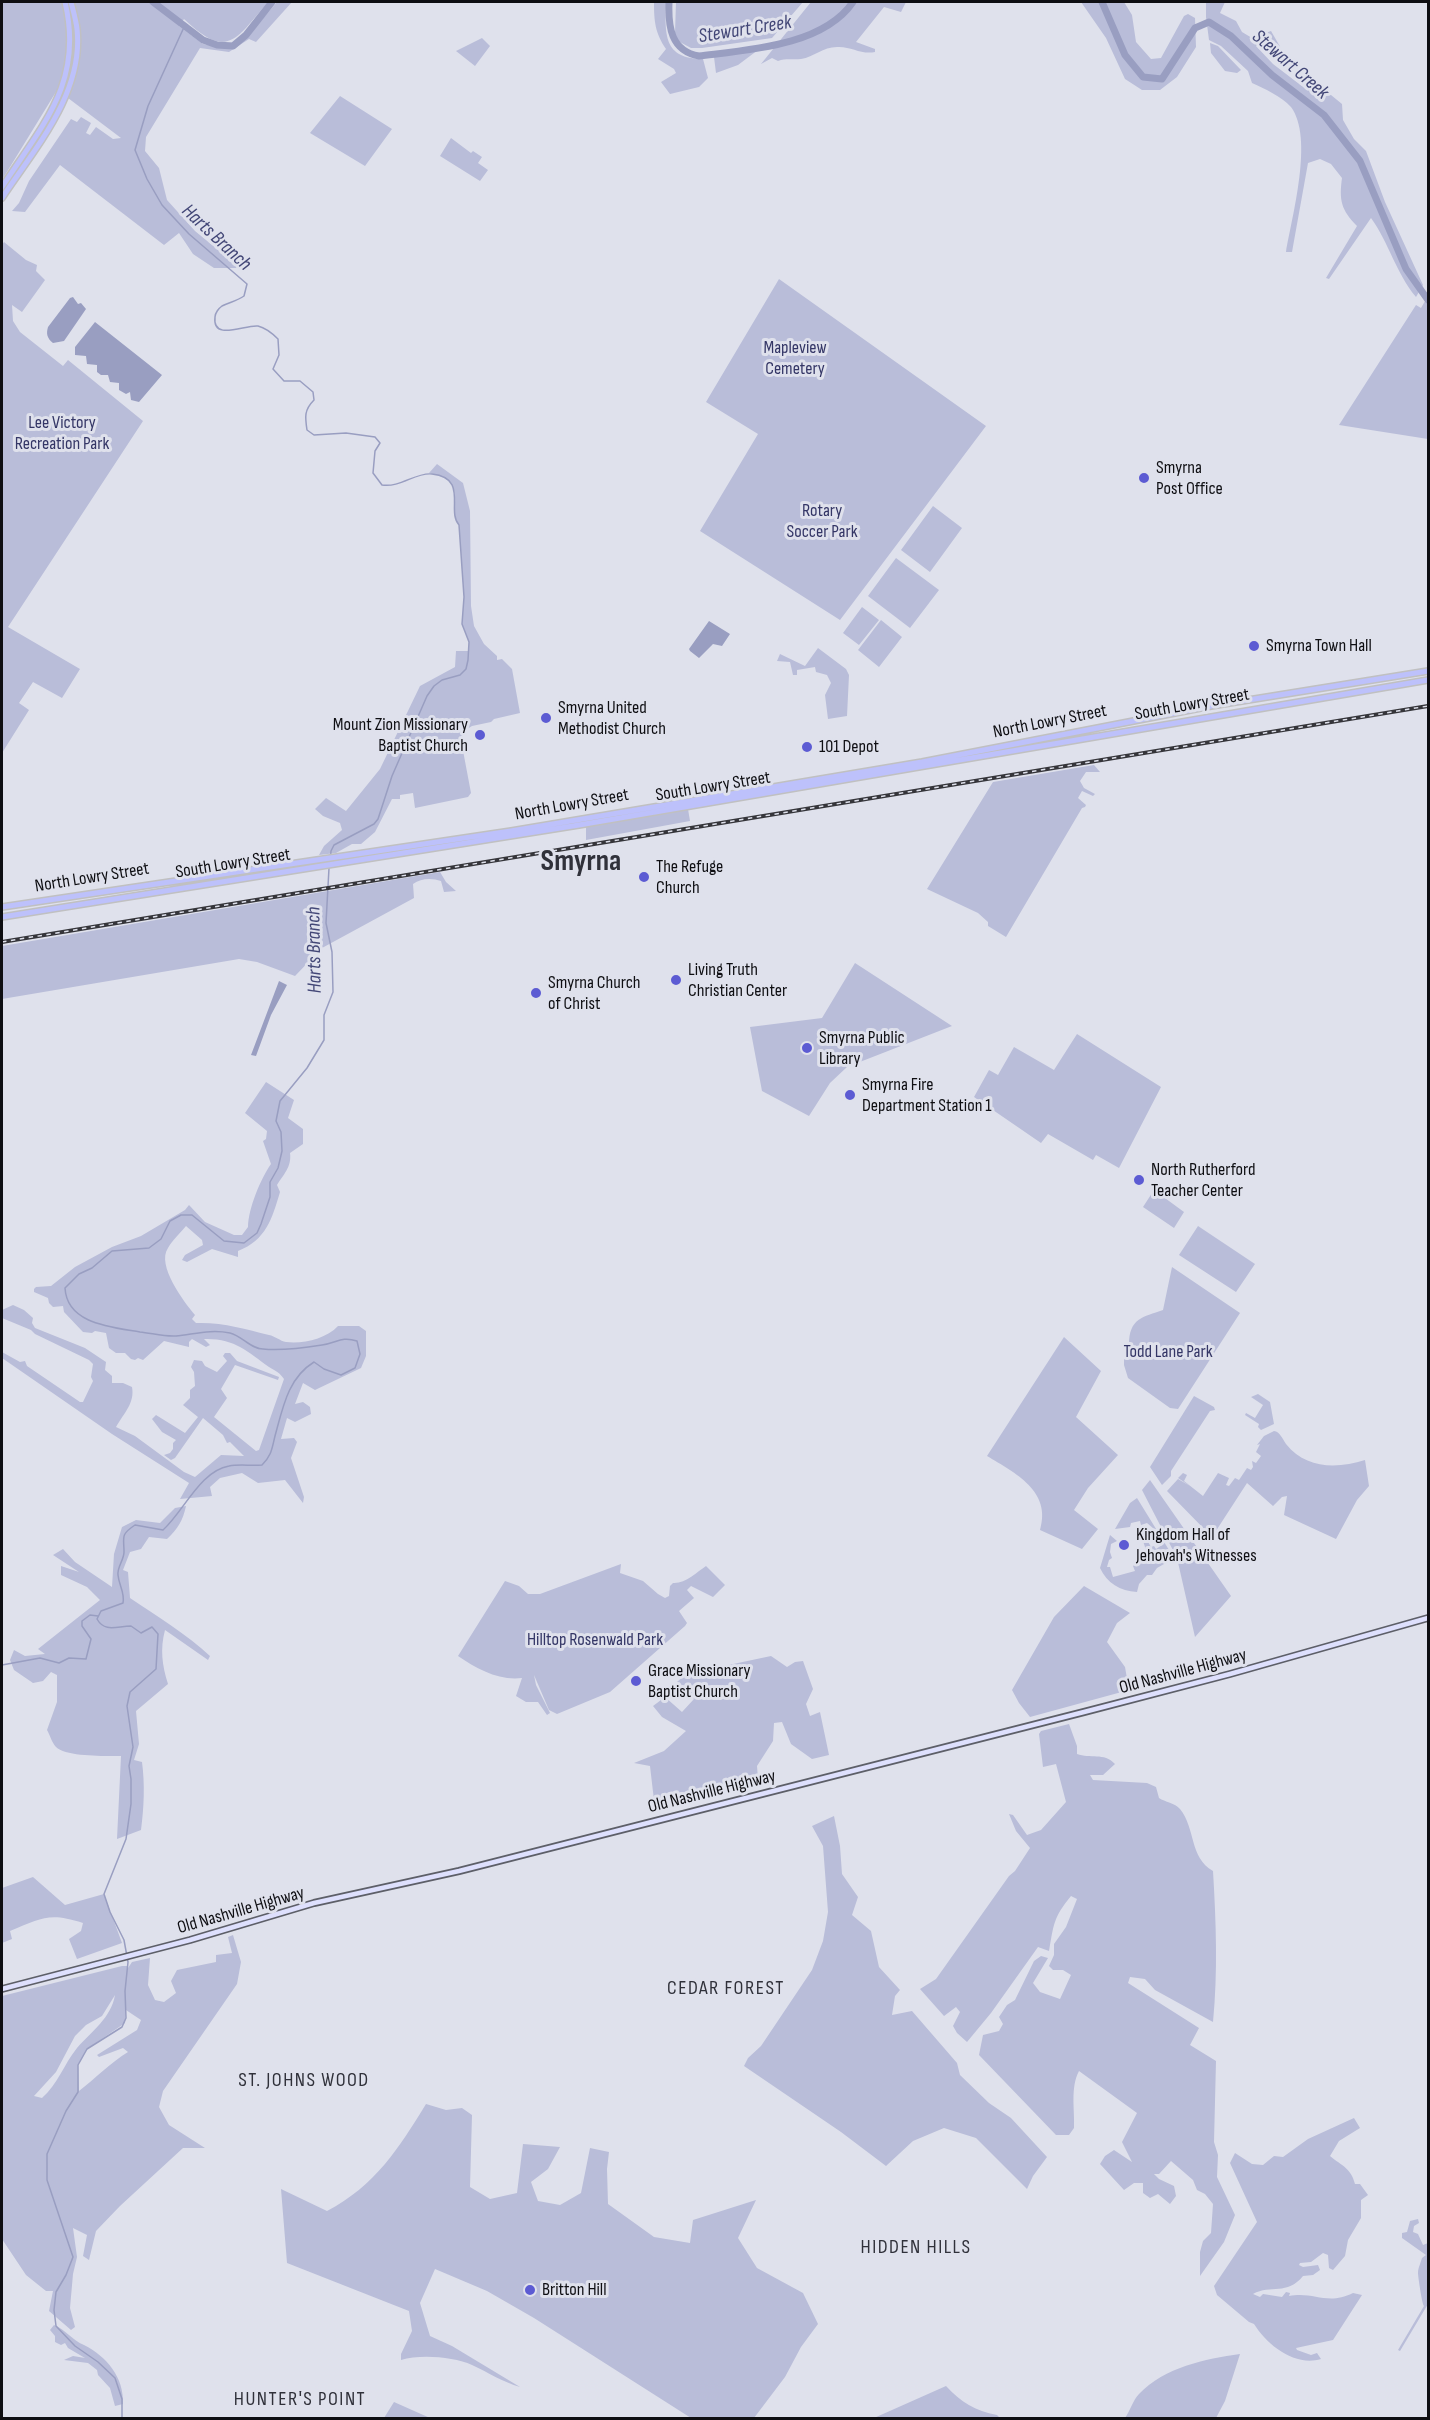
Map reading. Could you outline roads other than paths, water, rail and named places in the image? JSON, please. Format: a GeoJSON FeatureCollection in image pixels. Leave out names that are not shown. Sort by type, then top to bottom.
{"type":"FeatureCollection","features":[{"type":"Feature","properties":{"kind":"main road"},"geometry":{"type":"LineString","coordinates":[[2,187],[60,96],[71,54],[71,34],[65,2]]}},
{"type":"Feature","properties":{"kind":"main road"},"geometry":{"type":"LineString","coordinates":[[2,198],[52,122],[67,92],[76,54],[77,29],[71,2]]}},
{"type":"Feature","properties":{"kind":"main road","name":"North Lowry Street"},"geometry":{"type":"LineString","coordinates":[[337,860],[922,762],[1232,703],[1428,670]]}},
{"type":"Feature","properties":{"kind":"main road","name":"South Lowry Street"},"geometry":{"type":"LineString","coordinates":[[2,917],[135,896],[322,862],[579,825],[1428,680]]}},
{"type":"Feature","properties":{"kind":"main road"},"geometry":{"type":"LineString","coordinates":[[1336,686],[1337,695]]}},
{"type":"Feature","properties":{"kind":"main road"},"geometry":{"type":"LineString","coordinates":[[1231,713],[1232,703]]}},
{"type":"Feature","properties":{"kind":"main road","name":"North Lowry Street"},"geometry":{"type":"LineString","coordinates":[[2,907],[322,862]]}},
{"type":"Feature","properties":{"kind":"main road"},"geometry":{"type":"LineString","coordinates":[[134,887],[135,896]]}},
{"type":"Feature","properties":{"kind":"main road","name":"Old Nashville Highway"},"geometry":{"type":"LineString","coordinates":[[2,1989],[130,1956],[314,1904],[459,1870],[1117,1704],[1428,1618]]}},
{"type":"Feature","properties":{"kind":"waterway","name":"Stewart Creek"},"geometry":{"type":"LineString","coordinates":[[153,2],[203,40],[217,45],[233,46],[246,35],[272,2]]}},
{"type":"Feature","properties":{"kind":"waterway","name":"Stewart Creek"},"geometry":{"type":"LineString","coordinates":[[669,2],[669,20],[673,36],[682,49],[699,56],[761,48],[804,37],[840,17],[853,2]]}},
{"type":"Feature","properties":{"kind":"waterway","name":"Stewart Creek"},"geometry":{"type":"LineString","coordinates":[[1102,2],[1125,55],[1143,77],[1162,79],[1195,28],[1209,22],[1231,36],[1272,75],[1324,115],[1360,161],[1406,269],[1428,300]]}},
{"type":"Feature","properties":{"kind":"waterway","name":"Harts Branch"},"geometry":{"type":"LineString","coordinates":[[185,25],[148,106],[135,150],[147,179],[162,205],[189,234],[247,284],[244,296],[218,309],[215,324],[219,329],[224,330],[258,326],[276,337],[279,355],[273,369],[284,381],[300,381],[313,392],[314,400],[306,414],[307,430],[314,435],[346,433],[375,437],[380,443],[375,451],[373,473],[382,485],[395,484],[420,475],[432,474],[443,477],[450,482],[453,488],[454,512],[459,525],[464,597],[462,624],[469,642],[466,669],[460,675],[442,680],[434,686],[427,696],[392,776],[378,819],[374,824],[334,845],[330,863]]}},
{"type":"Feature","properties":{"kind":"waterway","name":"Harts Branch"},"geometry":{"type":"LineString","coordinates":[[122,2418],[122,2399],[115,2378],[98,2362],[75,2346],[56,2326],[54,2310],[56,2292],[73,2257],[47,2180],[47,2154],[66,2111],[78,2092],[78,2065],[87,2049],[122,2027],[126,2018],[125,1991],[128,1962],[124,1940],[104,1894],[126,1839],[131,1804],[129,1766],[133,1747],[127,1706],[130,1692],[156,1669],[158,1634],[152,1627],[141,1633],[131,1626],[112,1628],[104,1626],[97,1619],[101,1611],[123,1603],[118,1572],[124,1555],[124,1537],[127,1531],[135,1525],[163,1530],[201,1483],[219,1469],[233,1465],[262,1465],[271,1451],[284,1404],[298,1376],[314,1362],[324,1369],[341,1375],[355,1368],[360,1354],[357,1341],[352,1340],[270,1350],[254,1347],[230,1333],[210,1332],[167,1336],[104,1325],[92,1322],[73,1309],[65,1288],[79,1274],[92,1268],[112,1251],[149,1248],[161,1239],[170,1221],[181,1215],[192,1215],[224,1241],[244,1243],[257,1233],[270,1197],[270,1182],[278,1168],[282,1151],[281,1132],[276,1121],[280,1101],[307,1068],[324,1040],[324,1015],[333,992],[332,952],[326,923],[329,868]]}},
{"type":"Feature","properties":{"kind":"waterway","name":"Harts Branch"},"geometry":{"type":"LineString","coordinates":[[2,1665],[40,1658],[59,1663],[69,1658],[86,1659],[91,1639],[82,1626],[82,1621],[90,1615],[98,1616]]}},
{"type":"Feature","properties":{"kind":"railway"},"geometry":{"type":"LineString","coordinates":[[2,942],[1428,706]]}},
{"type":"Feature","properties":{"kind":"place","name":"Smyrna Post Office"},"geometry":{"type":"Point","coordinates":[1144,478]}},
{"type":"Feature","properties":{"kind":"place","name":"Smyrna Town Hall"},"geometry":{"type":"Point","coordinates":[1254,646]}},
{"type":"Feature","properties":{"kind":"place","name":"Smyrna United Methodist Church"},"geometry":{"type":"Point","coordinates":[546,718]}},
{"type":"Feature","properties":{"kind":"place","name":"Mount Zion Missionary Baptist Church"},"geometry":{"type":"Point","coordinates":[480,735]}},
{"type":"Feature","properties":{"kind":"place","name":"101 Depot"},"geometry":{"type":"Point","coordinates":[807,747]}},
{"type":"Feature","properties":{"kind":"place","name":"The Refuge Church"},"geometry":{"type":"Point","coordinates":[644,877]}},
{"type":"Feature","properties":{"kind":"place","name":"Living Truth Christian Center"},"geometry":{"type":"Point","coordinates":[676,980]}},
{"type":"Feature","properties":{"kind":"place","name":"Smyrna Church of Christ"},"geometry":{"type":"Point","coordinates":[536,993]}},
{"type":"Feature","properties":{"kind":"place","name":"Smyrna Public Library"},"geometry":{"type":"Point","coordinates":[807,1048]}},
{"type":"Feature","properties":{"kind":"place","name":"Smyrna Fire Department Station 1"},"geometry":{"type":"Point","coordinates":[850,1095]}},
{"type":"Feature","properties":{"kind":"place","name":"North Rutherford Teacher Center"},"geometry":{"type":"Point","coordinates":[1139,1180]}},
{"type":"Feature","properties":{"kind":"place","name":"Kingdom Hall of Jehovah's Witnesses"},"geometry":{"type":"Point","coordinates":[1124,1545]}},
{"type":"Feature","properties":{"kind":"place","name":"Grace Missionary Baptist Church"},"geometry":{"type":"Point","coordinates":[636,1681]}},
{"type":"Feature","properties":{"kind":"place","name":"Britton Hill"},"geometry":{"type":"Point","coordinates":[530,2290]}},
{"type":"Feature","properties":{"kind":"district","name":"Smyrna"},"geometry":{"type":"Point","coordinates":[581,862]}},
{"type":"Feature","properties":{"kind":"district","name":"CEDAR FOREST"},"geometry":{"type":"Point","coordinates":[726,1989]}},
{"type":"Feature","properties":{"kind":"district","name":"ST. JOHNS WOOD"},"geometry":{"type":"Point","coordinates":[304,2081]}},
{"type":"Feature","properties":{"kind":"district","name":"HIDDEN HILLS"},"geometry":{"type":"Point","coordinates":[916,2248]}},
{"type":"Feature","properties":{"kind":"district","name":"HUNTER'S POINT"},"geometry":{"type":"Point","coordinates":[300,2400]}},
{"type":"Feature","properties":{"kind":"park label","name":"Mapleview Cemetery"},"geometry":{"type":"Point","coordinates":[795,358]}},
{"type":"Feature","properties":{"kind":"park label","name":"Lee Victory Recreation Park"},"geometry":{"type":"Point","coordinates":[62,433]}},
{"type":"Feature","properties":{"kind":"park label","name":"Rotary Soccer Park"},"geometry":{"type":"Point","coordinates":[822,521]}},
{"type":"Feature","properties":{"kind":"park label","name":"Todd Lane Park"},"geometry":{"type":"Point","coordinates":[1168,1352]}},
{"type":"Feature","properties":{"kind":"park label","name":"Hilltop Rosenwald Park"},"geometry":{"type":"Point","coordinates":[595,1640]}}]}
